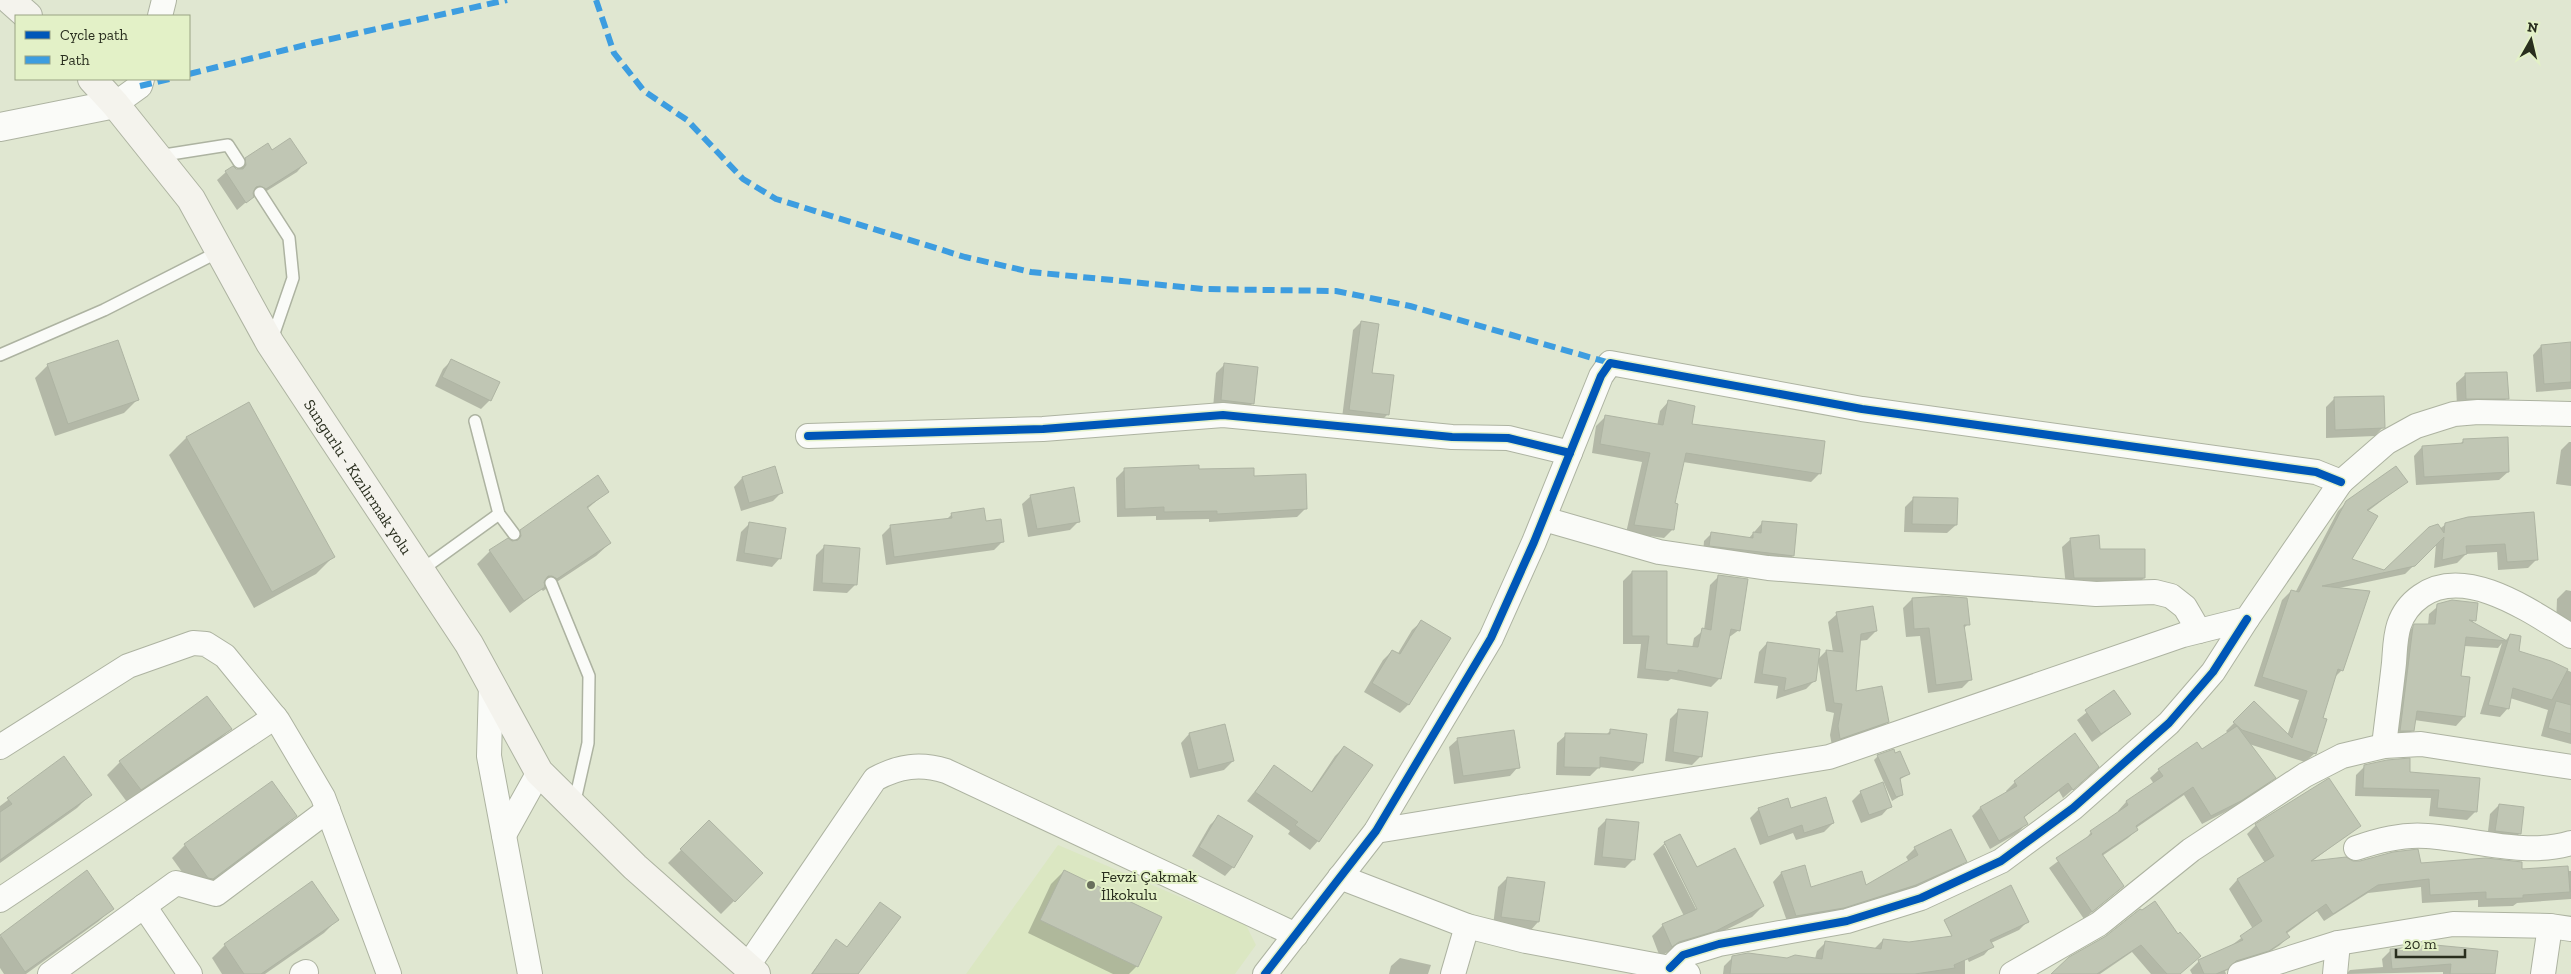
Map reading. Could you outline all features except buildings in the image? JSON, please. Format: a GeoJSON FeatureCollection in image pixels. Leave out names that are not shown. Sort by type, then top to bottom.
{"type":"FeatureCollection","features":[{"type":"Feature","properties":{"kind":"main road"},"geometry":{"type":"LineString","coordinates":[[10,0],[27,15]]}},
{"type":"Feature","properties":{"kind":"main road","name":"Sungurlu - Kızılırmak yolu"},"geometry":{"type":"LineString","coordinates":[[93,80],[115,104],[191,199],[270,343],[469,644],[539,772],[635,867],[751,971]]}},
{"type":"Feature","properties":{"kind":"street"},"geometry":{"type":"LineString","coordinates":[[160,15],[164,0]]}},
{"type":"Feature","properties":{"kind":"street"},"geometry":{"type":"LineString","coordinates":[[0,127],[115,104],[140,86],[142,80]]}},
{"type":"Feature","properties":{"kind":"street"},"geometry":{"type":"LineString","coordinates":[[1265,974],[1376,830],[1491,638],[1544,519],[1601,376],[1610,363],[1862,409],[2316,472],[2341,482]]}},
{"type":"Feature","properties":{"kind":"street"},"geometry":{"type":"LineString","coordinates":[[1340,877],[1466,926],[1526,941],[1679,971],[1683,955],[1719,944],[1847,921],[1921,898],[2000,860],[2073,808],[2168,723],[2213,672],[2247,618],[2341,482],[2387,442],[2431,420],[2454,414],[2478,412],[2571,414]]}},
{"type":"Feature","properties":{"kind":"street"},"geometry":{"type":"LineString","coordinates":[[808,436],[1042,429],[1223,415],[1452,438],[1508,438],[1570,453]]}},
{"type":"Feature","properties":{"kind":"street"},"geometry":{"type":"LineString","coordinates":[[1544,519],[1659,552],[1768,568],[2096,594],[2155,592],[2171,596],[2185,607],[2199,631]]}},
{"type":"Feature","properties":{"kind":"street"},"geometry":{"type":"LineString","coordinates":[[2384,746],[2398,627],[2408,609],[2423,594],[2444,586],[2472,587],[2491,592],[2510,600],[2571,636]]}},
{"type":"Feature","properties":{"kind":"street"},"geometry":{"type":"LineString","coordinates":[[1376,830],[1830,757],[2199,631],[2247,618]]}},
{"type":"Feature","properties":{"kind":"street"},"geometry":{"type":"LineString","coordinates":[[0,747],[128,666],[193,643],[206,644],[225,656],[275,717],[323,797],[389,974]]}},
{"type":"Feature","properties":{"kind":"street"},"geometry":{"type":"LineString","coordinates":[[491,685],[489,756],[530,974]]}},
{"type":"Feature","properties":{"kind":"street"},"geometry":{"type":"LineString","coordinates":[[0,900],[275,717]]}},
{"type":"Feature","properties":{"kind":"street"},"geometry":{"type":"LineString","coordinates":[[2012,974],[2099,924],[2190,850],[2305,776],[2342,756],[2384,746],[2421,744],[2571,767]]}},
{"type":"Feature","properties":{"kind":"street"},"geometry":{"type":"LineString","coordinates":[[751,971],[876,779],[910,766],[934,767],[946,771],[1296,935]]}},
{"type":"Feature","properties":{"kind":"street"},"geometry":{"type":"LineString","coordinates":[[504,835],[539,772]]}},
{"type":"Feature","properties":{"kind":"street"},"geometry":{"type":"LineString","coordinates":[[50,974],[176,883],[216,894],[328,810]]}},
{"type":"Feature","properties":{"kind":"street"},"geometry":{"type":"LineString","coordinates":[[2356,848],[2374,841],[2411,835],[2533,848],[2571,843]]}},
{"type":"Feature","properties":{"kind":"street"},"geometry":{"type":"LineString","coordinates":[[144,906],[190,974]]}},
{"type":"Feature","properties":{"kind":"street"},"geometry":{"type":"LineString","coordinates":[[2240,974],[2338,943],[2453,924],[2560,927],[2543,974]]}},
{"type":"Feature","properties":{"kind":"street"},"geometry":{"type":"LineString","coordinates":[[1453,974],[1466,926]]}},
{"type":"Feature","properties":{"kind":"street"},"geometry":{"type":"LineString","coordinates":[[2335,974],[2338,943]]}},
{"type":"Feature","properties":{"kind":"lane"},"geometry":{"type":"LineString","coordinates":[[157,156],[228,145],[239,162]]}},
{"type":"Feature","properties":{"kind":"lane"},"geometry":{"type":"LineString","coordinates":[[260,193],[289,238],[293,278],[270,343]]}},
{"type":"Feature","properties":{"kind":"lane"},"geometry":{"type":"LineString","coordinates":[[0,355],[104,310],[220,251]]}},
{"type":"Feature","properties":{"kind":"lane"},"geometry":{"type":"LineString","coordinates":[[475,421],[499,514],[514,534]]}},
{"type":"Feature","properties":{"kind":"lane"},"geometry":{"type":"LineString","coordinates":[[420,571],[499,514]]}},
{"type":"Feature","properties":{"kind":"lane"},"geometry":{"type":"LineString","coordinates":[[551,583],[590,676],[588,743],[574,806]]}},
{"type":"Feature","properties":{"kind":"shaded area","name":"Fevzi Çakmak İlkokulu"},"geometry":{"type":"Polygon","coordinates":[[[1058,845],[1246,925],[1256,945],[1235,974],[966,974],[1058,845]]]}},
{"type":"Feature","properties":{"kind":"marked path"},"geometry":{"type":"LineString","coordinates":[[190,74],[313,43],[507,0]]}},
{"type":"Feature","properties":{"kind":"marked path"},"geometry":{"type":"LineString","coordinates":[[596,0],[614,53],[644,91],[687,120],[743,179],[776,199],[965,257],[1031,272],[1203,289],[1336,291],[1410,306],[1610,363]]}},
{"type":"Feature","properties":{"kind":"marked path"},"geometry":{"type":"LineString","coordinates":[[140,86],[166,80]]}},
{"type":"Feature","properties":{"kind":"cycle path"},"geometry":{"type":"LineString","coordinates":[[1265,974],[1376,831],[1491,638],[1534,542],[1601,376],[1610,363],[1862,409],[2316,472],[2341,482]]}},
{"type":"Feature","properties":{"kind":"cycle path"},"geometry":{"type":"LineString","coordinates":[[808,436],[1043,429],[1223,415],[1452,437],[1508,438],[1570,453]]}},
{"type":"Feature","properties":{"kind":"cycle path"},"geometry":{"type":"LineString","coordinates":[[1670,968],[1683,955],[1719,944],[1847,921],[1921,898],[2001,861],[2073,808],[2169,723],[2213,672],[2247,619]]}},
{"type":"Feature","properties":{"kind":"place","name":"Fevzi Çakmak İlkokulu"},"geometry":{"type":"Point","coordinates":[1091,885]}}]}
